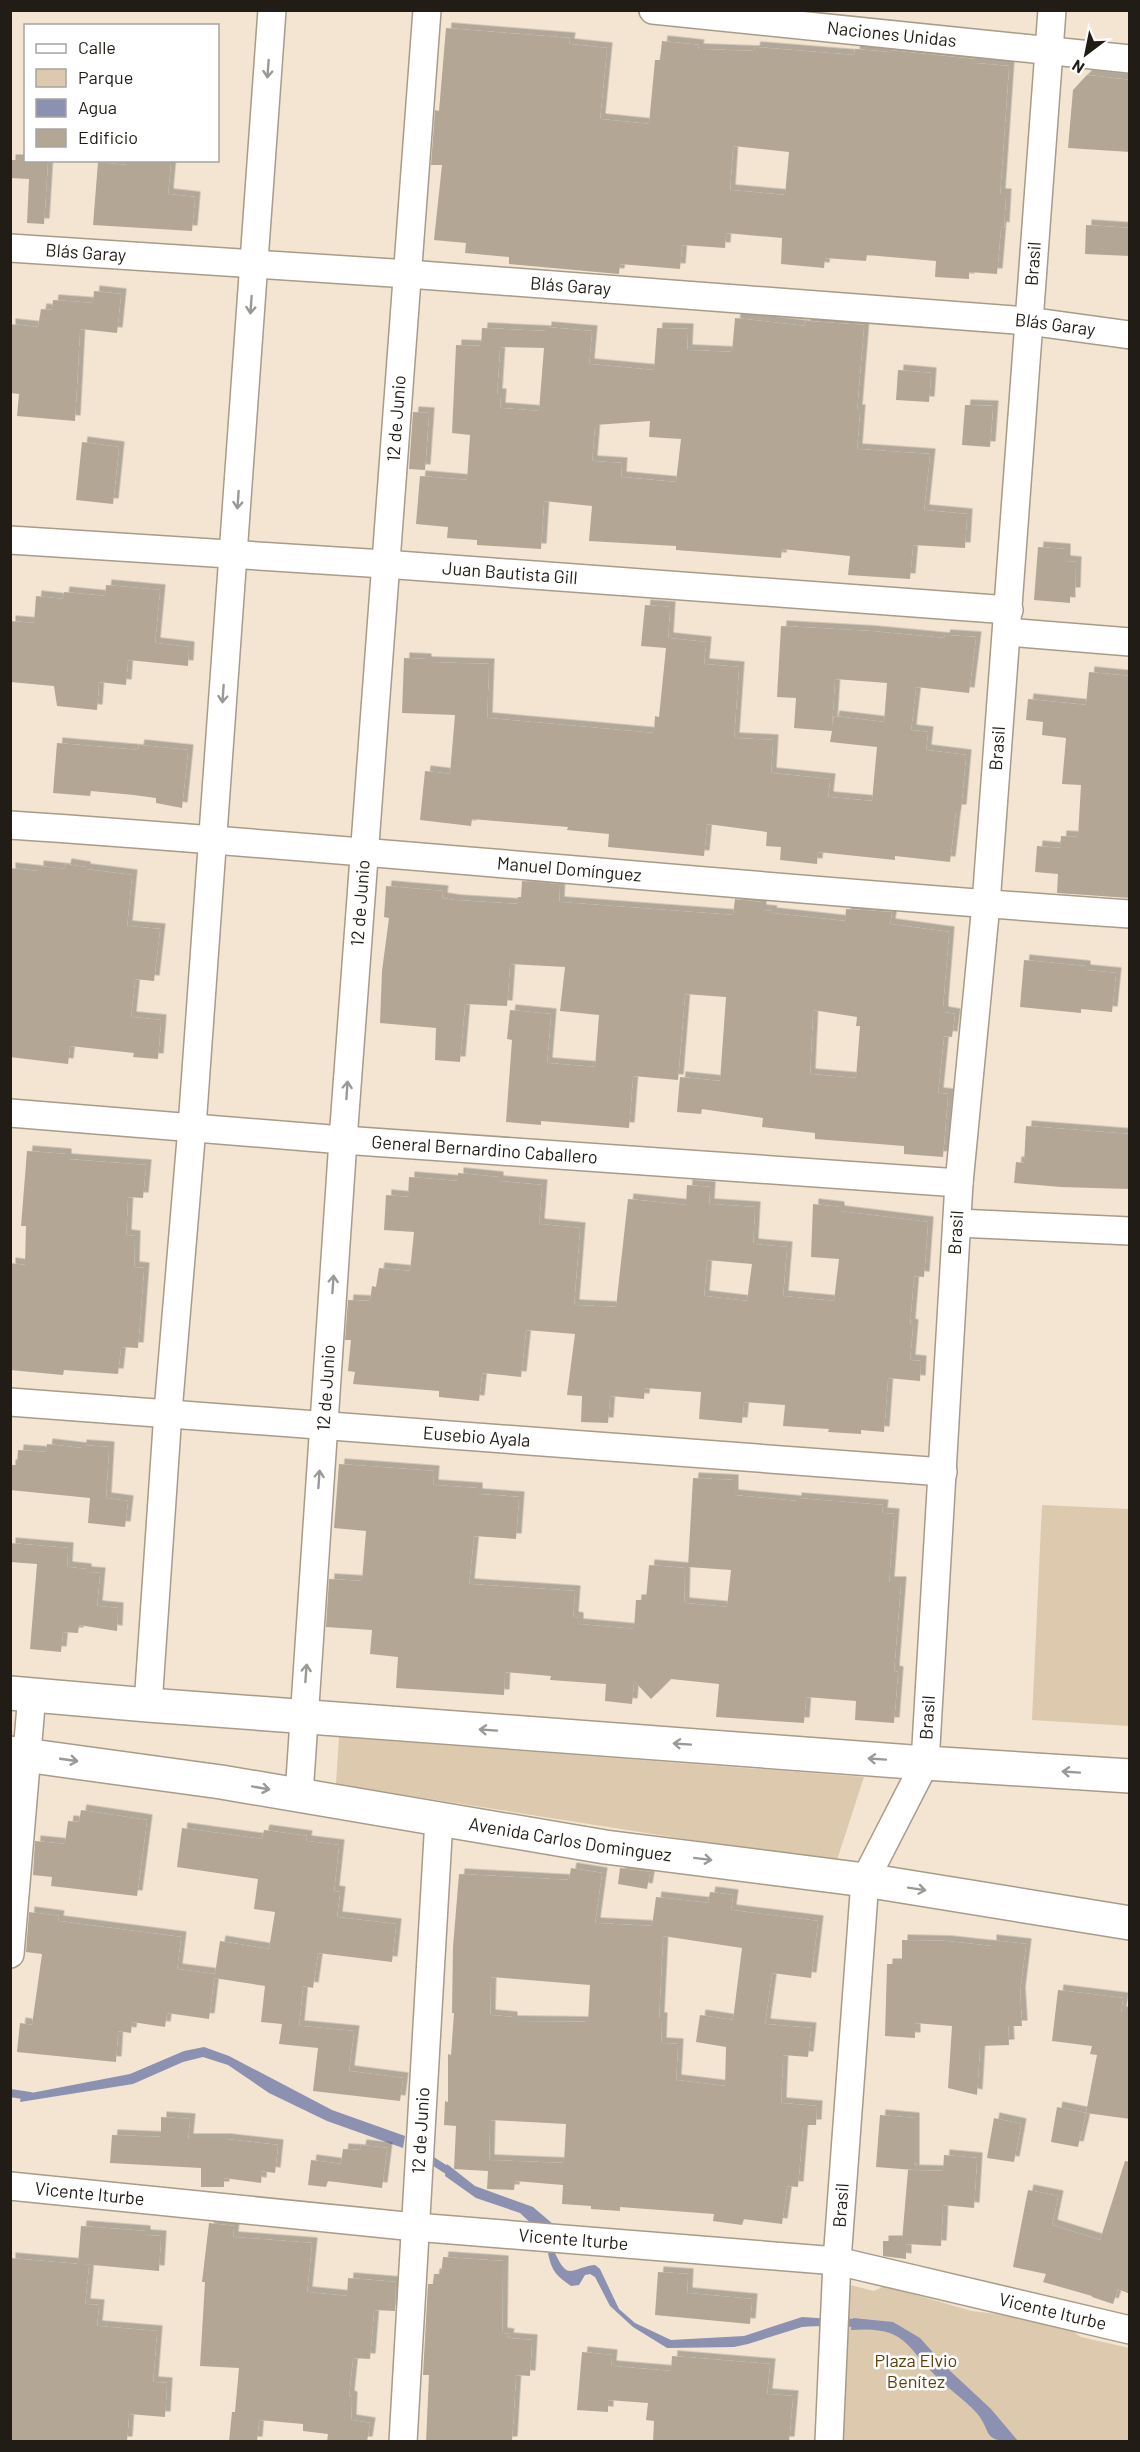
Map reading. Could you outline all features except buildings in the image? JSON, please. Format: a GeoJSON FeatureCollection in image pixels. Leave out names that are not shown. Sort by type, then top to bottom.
{"type":"FeatureCollection","features":[{"type":"Feature","properties":{"kind":"main road"},"geometry":{"type":"LineString","coordinates":[[21,1693],[148,1705],[1130,1776]]}},
{"type":"Feature","properties":{"kind":"main road","name":"Avenida Carlos Dominguez"},"geometry":{"type":"LineString","coordinates":[[19,1754],[298,1795],[605,1847],[865,1880],[1130,1923]]}},
{"type":"Feature","properties":{"kind":"street"},"geometry":{"type":"LineString","coordinates":[[148,1705],[168,1413],[192,1127],[234,555],[272,10]]}},
{"type":"Feature","properties":{"kind":"street","name":"12 de Junio"},"geometry":{"type":"LineString","coordinates":[[298,1795],[384,564],[427,10]]}},
{"type":"Feature","properties":{"kind":"street","name":"Naciones Unidas"},"geometry":{"type":"LineString","coordinates":[[653,10],[1130,59]]}},
{"type":"Feature","properties":{"kind":"street","name":"Brasil"},"geometry":{"type":"LineString","coordinates":[[829,2442],[837,2261],[865,1880],[926,1763],[959,1183],[986,904],[1052,10]]}},
{"type":"Feature","properties":{"kind":"street","name":"Blás Garay"},"geometry":{"type":"LineString","coordinates":[[10,248],[408,274],[1028,321],[1130,335]]}},
{"type":"Feature","properties":{"kind":"street","name":"Juan Bautista Gill"},"geometry":{"type":"LineString","coordinates":[[10,540],[384,564],[1008,621],[1130,642]]}},
{"type":"Feature","properties":{"kind":"street","name":"Manuel Domínguez"},"geometry":{"type":"LineString","coordinates":[[10,825],[365,850],[986,904],[1130,914]]}},
{"type":"Feature","properties":{"kind":"street","name":"General Bernardino Caballero"},"geometry":{"type":"LineString","coordinates":[[10,1113],[343,1140],[959,1183]]}},
{"type":"Feature","properties":{"kind":"street"},"geometry":{"type":"LineString","coordinates":[[957,1223],[1130,1231]]}},
{"type":"Feature","properties":{"kind":"street","name":"Eusebio Ayala"},"geometry":{"type":"LineString","coordinates":[[10,1402],[943,1472]]}},
{"type":"Feature","properties":{"kind":"street"},"geometry":{"type":"LineString","coordinates":[[10,1954],[21,1693]]}},
{"type":"Feature","properties":{"kind":"street","name":"12 de Junio"},"geometry":{"type":"LineString","coordinates":[[403,2442],[439,1819]]}},
{"type":"Feature","properties":{"kind":"street","name":"Vicente Iturbe"},"geometry":{"type":"LineString","coordinates":[[10,2186],[415,2227],[837,2261],[1130,2330]]}},
{"type":"Feature","properties":{"kind":"green space"},"geometry":{"type":"Polygon","coordinates":[[[1042,1505],[1129,1509],[1129,1726],[1032,1720],[1042,1505]]]}},
{"type":"Feature","properties":{"kind":"green space"},"geometry":{"type":"Polygon","coordinates":[[[339,1737],[864,1777],[836,1863],[336,1784],[339,1737]]]}},
{"type":"Feature","properties":{"kind":"green space","name":"Plaza Elvio Benítez"},"geometry":{"type":"Polygon","coordinates":[[[850,2285],[874,2291],[884,2286],[972,2311],[1060,2322],[1081,2337],[1129,2348],[1129,2441],[843,2441],[841,2409],[845,2396],[850,2285]]]}},
{"type":"Feature","properties":{"kind":"water"},"geometry":{"type":"Polygon","coordinates":[[[204,2047],[229,2056],[332,2110],[405,2136],[403,2148],[327,2121],[269,2093],[228,2065],[203,2057],[183,2062],[133,2084],[20,2102],[22,2091],[31,2093],[130,2074],[184,2051],[204,2047]]]}},
{"type":"Feature","properties":{"kind":"water"},"geometry":{"type":"Polygon","coordinates":[[[447,2164],[475,2186],[533,2207],[553,2224],[552,2230],[536,2228],[520,2213],[476,2198],[445,2176],[447,2164]]]}},
{"type":"Feature","properties":{"kind":"water"},"geometry":{"type":"Polygon","coordinates":[[[548,2253],[555,2253],[567,2271],[595,2265],[600,2269],[619,2309],[635,2323],[671,2340],[744,2336],[802,2317],[817,2318],[816,2326],[802,2327],[734,2347],[667,2348],[633,2327],[610,2306],[595,2277],[590,2274],[585,2275],[579,2285],[571,2286],[562,2279],[553,2269],[548,2253]]]}},
{"type":"Feature","properties":{"kind":"water"},"geometry":{"type":"Polygon","coordinates":[[[853,2318],[893,2322],[920,2338],[947,2368],[991,2409],[1018,2441],[997,2440],[992,2437],[974,2410],[939,2379],[903,2341],[884,2331],[851,2330],[853,2318]]]}},
{"type":"Feature","properties":{"kind":"waterway"},"geometry":{"type":"LineString","coordinates":[[10,2093],[30,2096]]}},
{"type":"Feature","properties":{"kind":"waterway"},"geometry":{"type":"LineString","coordinates":[[425,2156],[453,2174]]}},
{"type":"Feature","properties":{"kind":"waterway"},"geometry":{"type":"LineString","coordinates":[[808,2322],[862,2323]]}}]}
